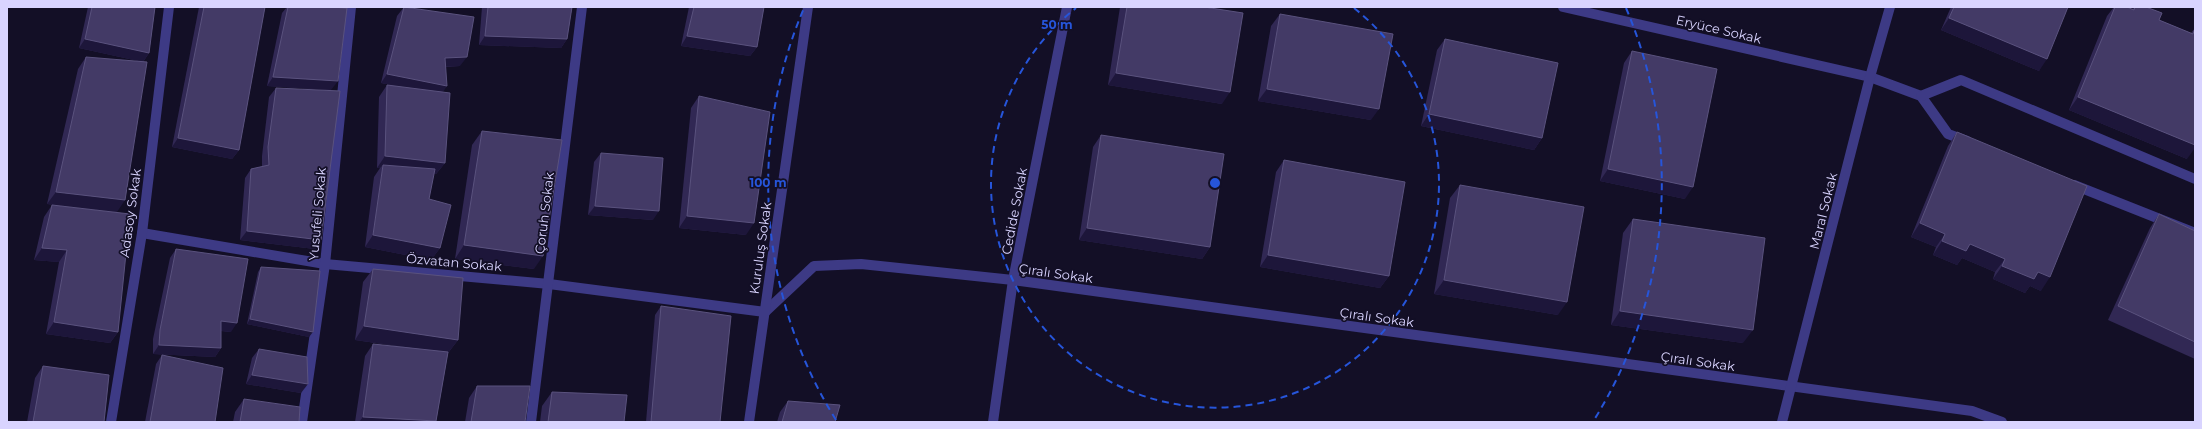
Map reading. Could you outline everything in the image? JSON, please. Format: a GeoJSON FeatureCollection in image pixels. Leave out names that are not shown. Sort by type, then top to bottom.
{"type":"FeatureCollection","features":[{"type":"Feature","properties":{"kind":"street","name":"Adasoy Sokak"},"geometry":{"type":"LineString","coordinates":[[110,422],[142,233],[169,7]]}},
{"type":"Feature","properties":{"kind":"street","name":"Yusufeli Sokak"},"geometry":{"type":"LineString","coordinates":[[302,422],[325,264],[351,7]]}},
{"type":"Feature","properties":{"kind":"street","name":"Çoruh Sokak"},"geometry":{"type":"LineString","coordinates":[[531,422],[582,7]]}},
{"type":"Feature","properties":{"kind":"street","name":"Kuruluş Sokak"},"geometry":{"type":"LineString","coordinates":[[749,422],[808,7]]}},
{"type":"Feature","properties":{"kind":"street","name":"Cedide Sokak"},"geometry":{"type":"LineString","coordinates":[[993,422],[1013,280],[1067,7]]}},
{"type":"Feature","properties":{"kind":"street","name":"Eryüce Sokak"},"geometry":{"type":"LineString","coordinates":[[1563,7],[1870,77],[1921,96]]}},
{"type":"Feature","properties":{"kind":"street","name":"Maral Sokak"},"geometry":{"type":"LineString","coordinates":[[1782,422],[1870,77],[1890,7]]}},
{"type":"Feature","properties":{"kind":"street"},"geometry":{"type":"LineString","coordinates":[[1977,145],[1948,134],[1921,96],[1961,80],[2195,179]]}},
{"type":"Feature","properties":{"kind":"street"},"geometry":{"type":"LineString","coordinates":[[2064,180],[2195,233]]}},
{"type":"Feature","properties":{"kind":"street","name":"Özvatan Sokak"},"geometry":{"type":"LineString","coordinates":[[142,233],[325,264],[549,284],[765,312]]}},
{"type":"Feature","properties":{"kind":"street","name":"Çıralı Sokak"},"geometry":{"type":"LineString","coordinates":[[765,312],[814,266],[861,264],[1013,280],[1972,411],[2002,422]]}},
{"type":"Feature","properties":{"kind":"building"},"geometry":{"type":"Polygon","coordinates":[[[92,7],[155,7],[149,53],[85,39],[92,7]]]}},
{"type":"Feature","properties":{"kind":"building"},"geometry":{"type":"Polygon","coordinates":[[[204,7],[265,7],[239,150],[178,138],[204,7]]]}},
{"type":"Feature","properties":{"kind":"building"},"geometry":{"type":"Polygon","coordinates":[[[288,7],[347,8],[338,81],[273,77],[288,7]]]}},
{"type":"Feature","properties":{"kind":"building"},"geometry":{"type":"Polygon","coordinates":[[[404,7],[474,17],[467,57],[445,58],[447,86],[387,74],[404,7]]]}},
{"type":"Feature","properties":{"kind":"building"},"geometry":{"type":"Polygon","coordinates":[[[488,7],[572,7],[567,39],[485,36],[488,7]]]}},
{"type":"Feature","properties":{"kind":"building"},"geometry":{"type":"Polygon","coordinates":[[[694,7],[764,7],[757,47],[687,36],[694,7]]]}},
{"type":"Feature","properties":{"kind":"building"},"geometry":{"type":"Polygon","coordinates":[[[1127,7],[1204,7],[1243,13],[1230,92],[1116,73],[1127,7]]]}},
{"type":"Feature","properties":{"kind":"building"},"geometry":{"type":"Polygon","coordinates":[[[1954,7],[2068,7],[2047,59],[1949,18],[1954,7]]]}},
{"type":"Feature","properties":{"kind":"building"},"geometry":{"type":"Polygon","coordinates":[[[2115,7],[2127,7],[2134,10],[2135,7],[2146,7],[2162,13],[2159,20],[2193,34],[2195,28],[2195,145],[2078,97],[2115,7]]]}},
{"type":"Feature","properties":{"kind":"building"},"geometry":{"type":"Polygon","coordinates":[[[1280,14],[1393,34],[1379,109],[1267,89],[1280,14]]]}},
{"type":"Feature","properties":{"kind":"building"},"geometry":{"type":"Polygon","coordinates":[[[1445,39],[1558,63],[1542,138],[1429,114],[1445,39]]]}},
{"type":"Feature","properties":{"kind":"building"},"geometry":{"type":"Polygon","coordinates":[[[1632,51],[1717,69],[1693,187],[1608,169],[1632,51]]]}},
{"type":"Feature","properties":{"kind":"building"},"geometry":{"type":"Polygon","coordinates":[[[86,57],[147,62],[125,200],[56,192],[86,57]]]}},
{"type":"Feature","properties":{"kind":"building"},"geometry":{"type":"Polygon","coordinates":[[[387,85],[450,93],[445,163],[385,156],[387,85]]]}},
{"type":"Feature","properties":{"kind":"building"},"geometry":{"type":"Polygon","coordinates":[[[276,88],[340,91],[321,240],[247,231],[251,169],[269,165],[268,147],[276,88]]]}},
{"type":"Feature","properties":{"kind":"building"},"geometry":{"type":"Polygon","coordinates":[[[699,96],[770,112],[754,223],[687,216],[699,96]]]}},
{"type":"Feature","properties":{"kind":"building"},"geometry":{"type":"Polygon","coordinates":[[[482,131],[562,140],[543,256],[464,245],[482,131]]]}},
{"type":"Feature","properties":{"kind":"building"},"geometry":{"type":"Polygon","coordinates":[[[1957,132],[2087,186],[2050,277],[2038,272],[2034,279],[2002,266],[2005,259],[1970,244],[1966,251],[1942,241],[1945,234],[1920,223],[1957,132]]]}},
{"type":"Feature","properties":{"kind":"building"},"geometry":{"type":"Polygon","coordinates":[[[1101,135],[1224,154],[1210,247],[1087,228],[1101,135]]]}},
{"type":"Feature","properties":{"kind":"building"},"geometry":{"type":"Polygon","coordinates":[[[601,153],[663,158],[659,211],[595,206],[601,153]]]}},
{"type":"Feature","properties":{"kind":"building"},"geometry":{"type":"Polygon","coordinates":[[[1284,160],[1405,182],[1389,276],[1268,255],[1284,160]]]}},
{"type":"Feature","properties":{"kind":"building"},"geometry":{"type":"Polygon","coordinates":[[[383,165],[435,169],[429,199],[451,205],[440,248],[373,235],[383,165]]]}},
{"type":"Feature","properties":{"kind":"building"},"geometry":{"type":"Polygon","coordinates":[[[1460,185],[1584,207],[1567,302],[1444,280],[1460,185]]]}},
{"type":"Feature","properties":{"kind":"building"},"geometry":{"type":"Polygon","coordinates":[[[52,205],[130,214],[118,332],[54,322],[67,250],[42,248],[52,205]]]}},
{"type":"Feature","properties":{"kind":"building"},"geometry":{"type":"Polygon","coordinates":[[[2159,214],[2195,231],[2195,342],[2118,306],[2159,214]]]}},
{"type":"Feature","properties":{"kind":"building"},"geometry":{"type":"Polygon","coordinates":[[[1633,219],[1765,238],[1753,330],[1620,311],[1633,219]]]}},
{"type":"Feature","properties":{"kind":"building"},"geometry":{"type":"Polygon","coordinates":[[[176,249],[248,259],[237,323],[221,321],[221,348],[159,345],[160,330],[176,249]]]}},
{"type":"Feature","properties":{"kind":"building"},"geometry":{"type":"Polygon","coordinates":[[[261,267],[320,271],[313,332],[250,319],[261,267]]]}},
{"type":"Feature","properties":{"kind":"building"},"geometry":{"type":"Polygon","coordinates":[[[373,269],[463,278],[458,340],[364,326],[373,269]]]}},
{"type":"Feature","properties":{"kind":"building"},"geometry":{"type":"Polygon","coordinates":[[[661,306],[731,316],[720,422],[651,422],[661,306]]]}},
{"type":"Feature","properties":{"kind":"building"},"geometry":{"type":"Polygon","coordinates":[[[373,344],[448,352],[436,421],[363,417],[373,344]]]}},
{"type":"Feature","properties":{"kind":"building"},"geometry":{"type":"Polygon","coordinates":[[[259,349],[307,357],[308,384],[252,375],[259,349]]]}},
{"type":"Feature","properties":{"kind":"building"},"geometry":{"type":"Polygon","coordinates":[[[162,355],[223,368],[215,422],[150,422],[162,355]]]}},
{"type":"Feature","properties":{"kind":"building"},"geometry":{"type":"Polygon","coordinates":[[[43,366],[109,375],[104,422],[33,422],[43,366]]]}},
{"type":"Feature","properties":{"kind":"building"},"geometry":{"type":"Polygon","coordinates":[[[477,386],[530,386],[525,422],[471,422],[477,386]]]}},
{"type":"Feature","properties":{"kind":"building"},"geometry":{"type":"Polygon","coordinates":[[[552,392],[627,395],[624,422],[548,422],[552,392]]]}},
{"type":"Feature","properties":{"kind":"building"},"geometry":{"type":"Polygon","coordinates":[[[244,399],[300,407],[299,422],[240,422],[244,399]]]}},
{"type":"Feature","properties":{"kind":"building"},"geometry":{"type":"Polygon","coordinates":[[[788,401],[840,405],[835,422],[782,422],[788,401]]]}}]}
